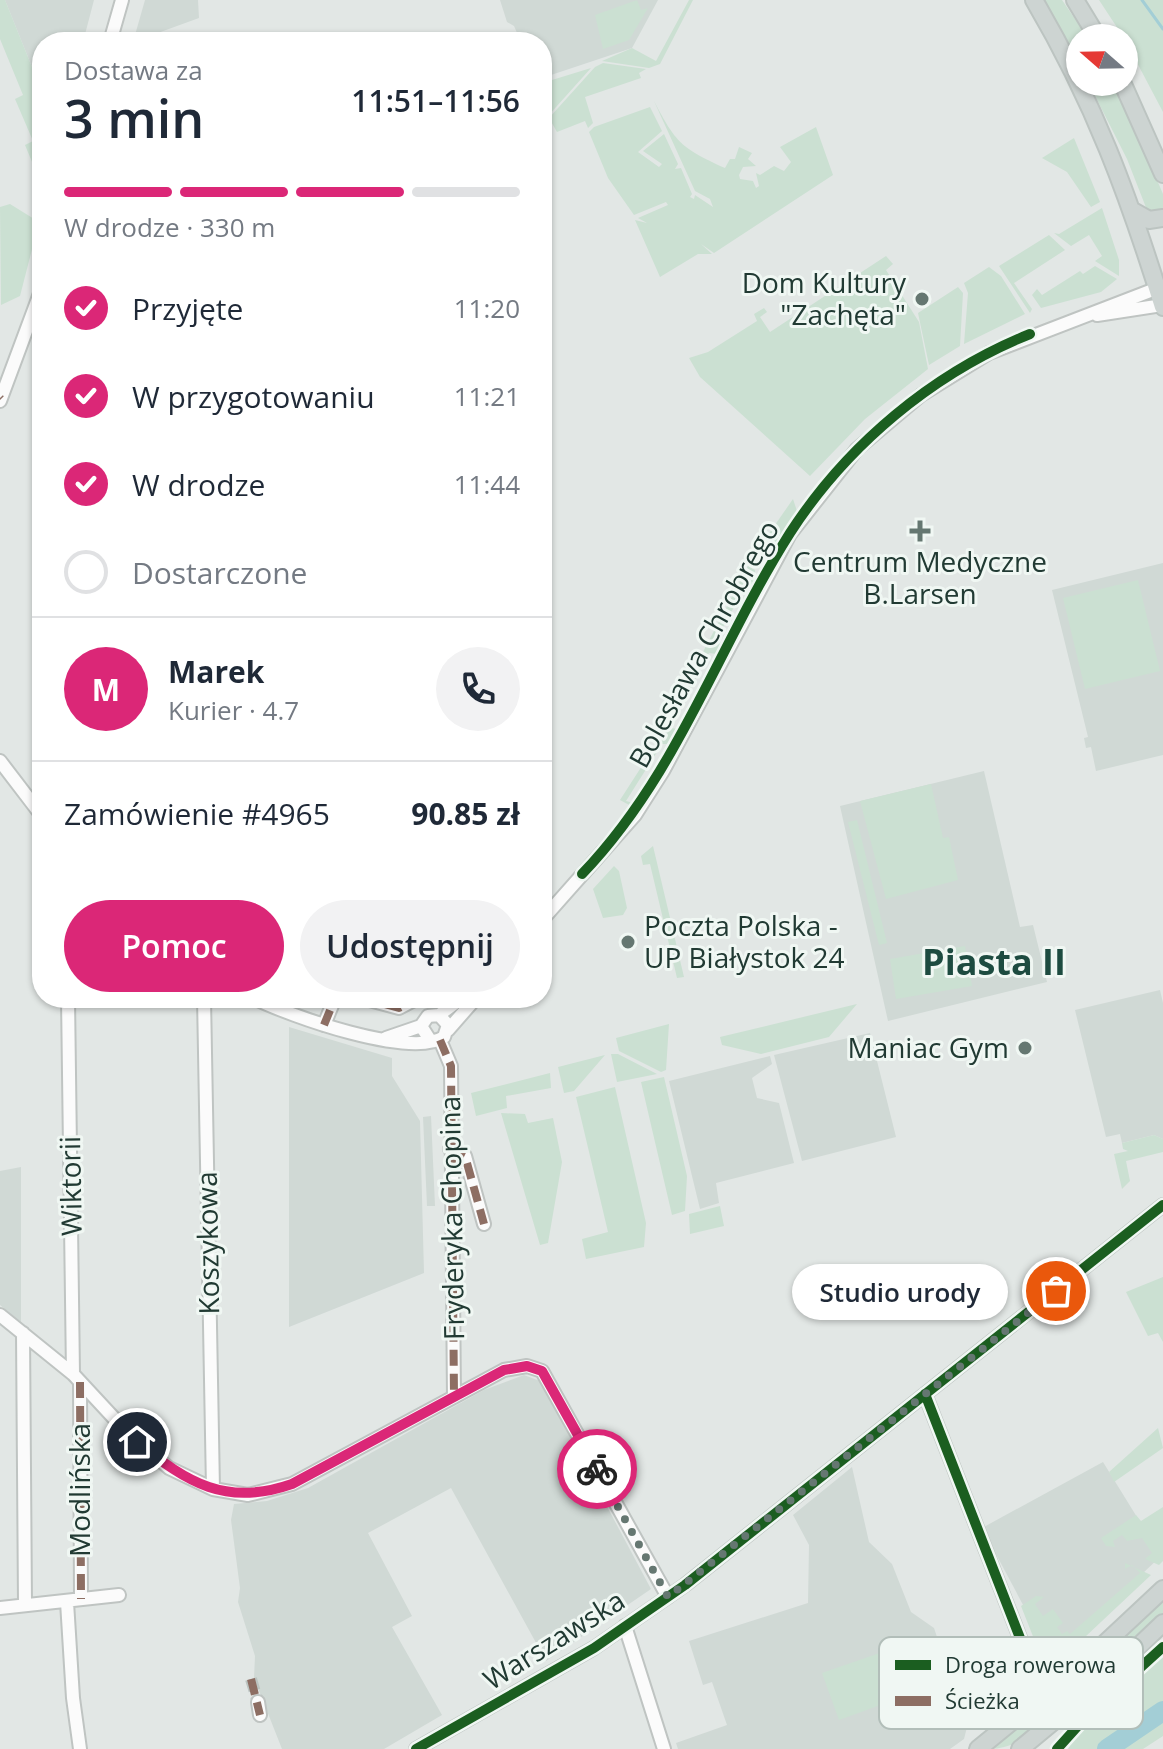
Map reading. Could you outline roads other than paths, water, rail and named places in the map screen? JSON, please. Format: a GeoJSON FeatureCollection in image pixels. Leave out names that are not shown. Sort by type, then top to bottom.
{"type":"FeatureCollection","features":[{"type":"Feature","properties":{"kind":"main road"},"geometry":{"type":"LineString","coordinates":[[1034,0],[1067,55],[1095,114],[1160,287],[1163,306]]}},
{"type":"Feature","properties":{"kind":"main road"},"geometry":{"type":"LineString","coordinates":[[1075,0],[1090,24]]}},
{"type":"Feature","properties":{"kind":"main road"},"geometry":{"type":"LineString","coordinates":[[1128,96],[1163,174]]}},
{"type":"Feature","properties":{"kind":"main road"},"geometry":{"type":"LineString","coordinates":[[1133,211],[1149,220],[1163,218]]}},
{"type":"Feature","properties":{"kind":"main road"},"geometry":{"type":"LineString","coordinates":[[1110,1637],[1163,1589]]}},
{"type":"Feature","properties":{"kind":"main road"},"geometry":{"type":"LineString","coordinates":[[1143,1642],[1163,1623]]}},
{"type":"Feature","properties":{"kind":"main road"},"geometry":{"type":"LineString","coordinates":[[978,1749],[1003,1729]]}},
{"type":"Feature","properties":{"kind":"main road"},"geometry":{"type":"LineString","coordinates":[[1020,1749],[1044,1729]]}},
{"type":"Feature","properties":{"kind":"street"},"geometry":{"type":"LineString","coordinates":[[113,32],[122,0]]}},
{"type":"Feature","properties":{"kind":"street","name":"Bolesława Chrobrego"},"geometry":{"type":"LineString","coordinates":[[552,909],[635,815],[663,771],[790,534],[857,449],[898,412],[965,366],[1015,340],[1160,287]]}},
{"type":"Feature","properties":{"kind":"street","name":"Bolesława Chrobrego"},"geometry":{"type":"LineString","coordinates":[[1085,315],[1163,306]]}},
{"type":"Feature","properties":{"kind":"street"},"geometry":{"type":"LineString","coordinates":[[0,399],[32,315]]}},
{"type":"Feature","properties":{"kind":"street"},"geometry":{"type":"LineString","coordinates":[[0,761],[32,803]]}},
{"type":"Feature","properties":{"kind":"street","name":"Wiktorii"},"geometry":{"type":"LineString","coordinates":[[68,1008],[76,1378]]}},
{"type":"Feature","properties":{"kind":"street","name":"Koszykowa"},"geometry":{"type":"LineString","coordinates":[[204,1008],[213,1489]]}},
{"type":"Feature","properties":{"kind":"street"},"geometry":{"type":"LineString","coordinates":[[280,1008],[324,1025],[406,1045],[439,1037],[467,1008]]}},
{"type":"Feature","properties":{"kind":"street"},"geometry":{"type":"LineString","coordinates":[[324,1025],[331,1008]]}},
{"type":"Feature","properties":{"kind":"street"},"geometry":{"type":"LineString","coordinates":[[386,1038],[421,1026],[428,1016],[439,1015],[448,1008]]}},
{"type":"Feature","properties":{"kind":"street"},"geometry":{"type":"LineString","coordinates":[[439,1015],[446,1021],[439,1037]]}},
{"type":"Feature","properties":{"kind":"street"},"geometry":{"type":"LineString","coordinates":[[421,1026],[439,1037]]}},
{"type":"Feature","properties":{"kind":"street","name":"Fryderyka Chopina"},"geometry":{"type":"LineString","coordinates":[[439,1037],[451,1066],[454,1397]]}},
{"type":"Feature","properties":{"kind":"street"},"geometry":{"type":"LineString","coordinates":[[450,1149],[465,1156],[484,1224]]}},
{"type":"Feature","properties":{"kind":"street","name":"Warszawska"},"geometry":{"type":"LineString","coordinates":[[416,1749],[571,1662],[668,1597],[1163,1205]]}},
{"type":"Feature","properties":{"kind":"street"},"geometry":{"type":"LineString","coordinates":[[0,1315],[76,1378],[148,1451],[185,1478],[213,1489],[248,1495],[292,1484],[504,1370],[527,1366],[542,1371],[668,1597]]}},
{"type":"Feature","properties":{"kind":"street"},"geometry":{"type":"LineString","coordinates":[[23,1333],[25,1605]]}},
{"type":"Feature","properties":{"kind":"street","name":"Modlińska"},"geometry":{"type":"LineString","coordinates":[[76,1378],[81,1599]]}},
{"type":"Feature","properties":{"kind":"street"},"geometry":{"type":"LineString","coordinates":[[925,1394],[1020,1637]]}},
{"type":"Feature","properties":{"kind":"street","name":"Modlińska"},"geometry":{"type":"LineString","coordinates":[[0,1608],[119,1595]]}},
{"type":"Feature","properties":{"kind":"street"},"geometry":{"type":"LineString","coordinates":[[67,1602],[73,1698],[80,1749]]}},
{"type":"Feature","properties":{"kind":"street"},"geometry":{"type":"LineString","coordinates":[[625,1626],[664,1749]]}},
{"type":"Feature","properties":{"kind":"waterway"},"geometry":{"type":"LineString","coordinates":[[1142,0],[1163,29]]}},
{"type":"Feature","properties":{"kind":"waterway"},"geometry":{"type":"LineString","coordinates":[[1143,1725],[1163,1711]]}},
{"type":"Feature","properties":{"kind":"waterway"},"geometry":{"type":"LineString","coordinates":[[1107,1749],[1136,1729]]}},
{"type":"Feature","properties":{"kind":"tunnel"},"geometry":{"type":"LineString","coordinates":[[251,1679],[258,1702]]}},
{"type":"Feature","properties":{"kind":"place","name":"Dom Kultury \"Zachęta\""},"geometry":{"type":"Point","coordinates":[922,299]}},
{"type":"Feature","properties":{"kind":"place","name":"Centrum Medyczne B.Larsen"},"geometry":{"type":"Point","coordinates":[920,531]}},
{"type":"Feature","properties":{"kind":"place","name":"Poczta Polska - UP Białystok 24"},"geometry":{"type":"Point","coordinates":[628,942]}},
{"type":"Feature","properties":{"kind":"place","name":"Maniac Gym"},"geometry":{"type":"Point","coordinates":[1025,1048]}},
{"type":"Feature","properties":{"kind":"place","name":"Studio urody"},"geometry":{"type":"Point","coordinates":[1056,1291]}},
{"type":"Feature","properties":{"kind":"district","name":"Piasta II"},"geometry":{"type":"Point","coordinates":[994,962]}}]}
